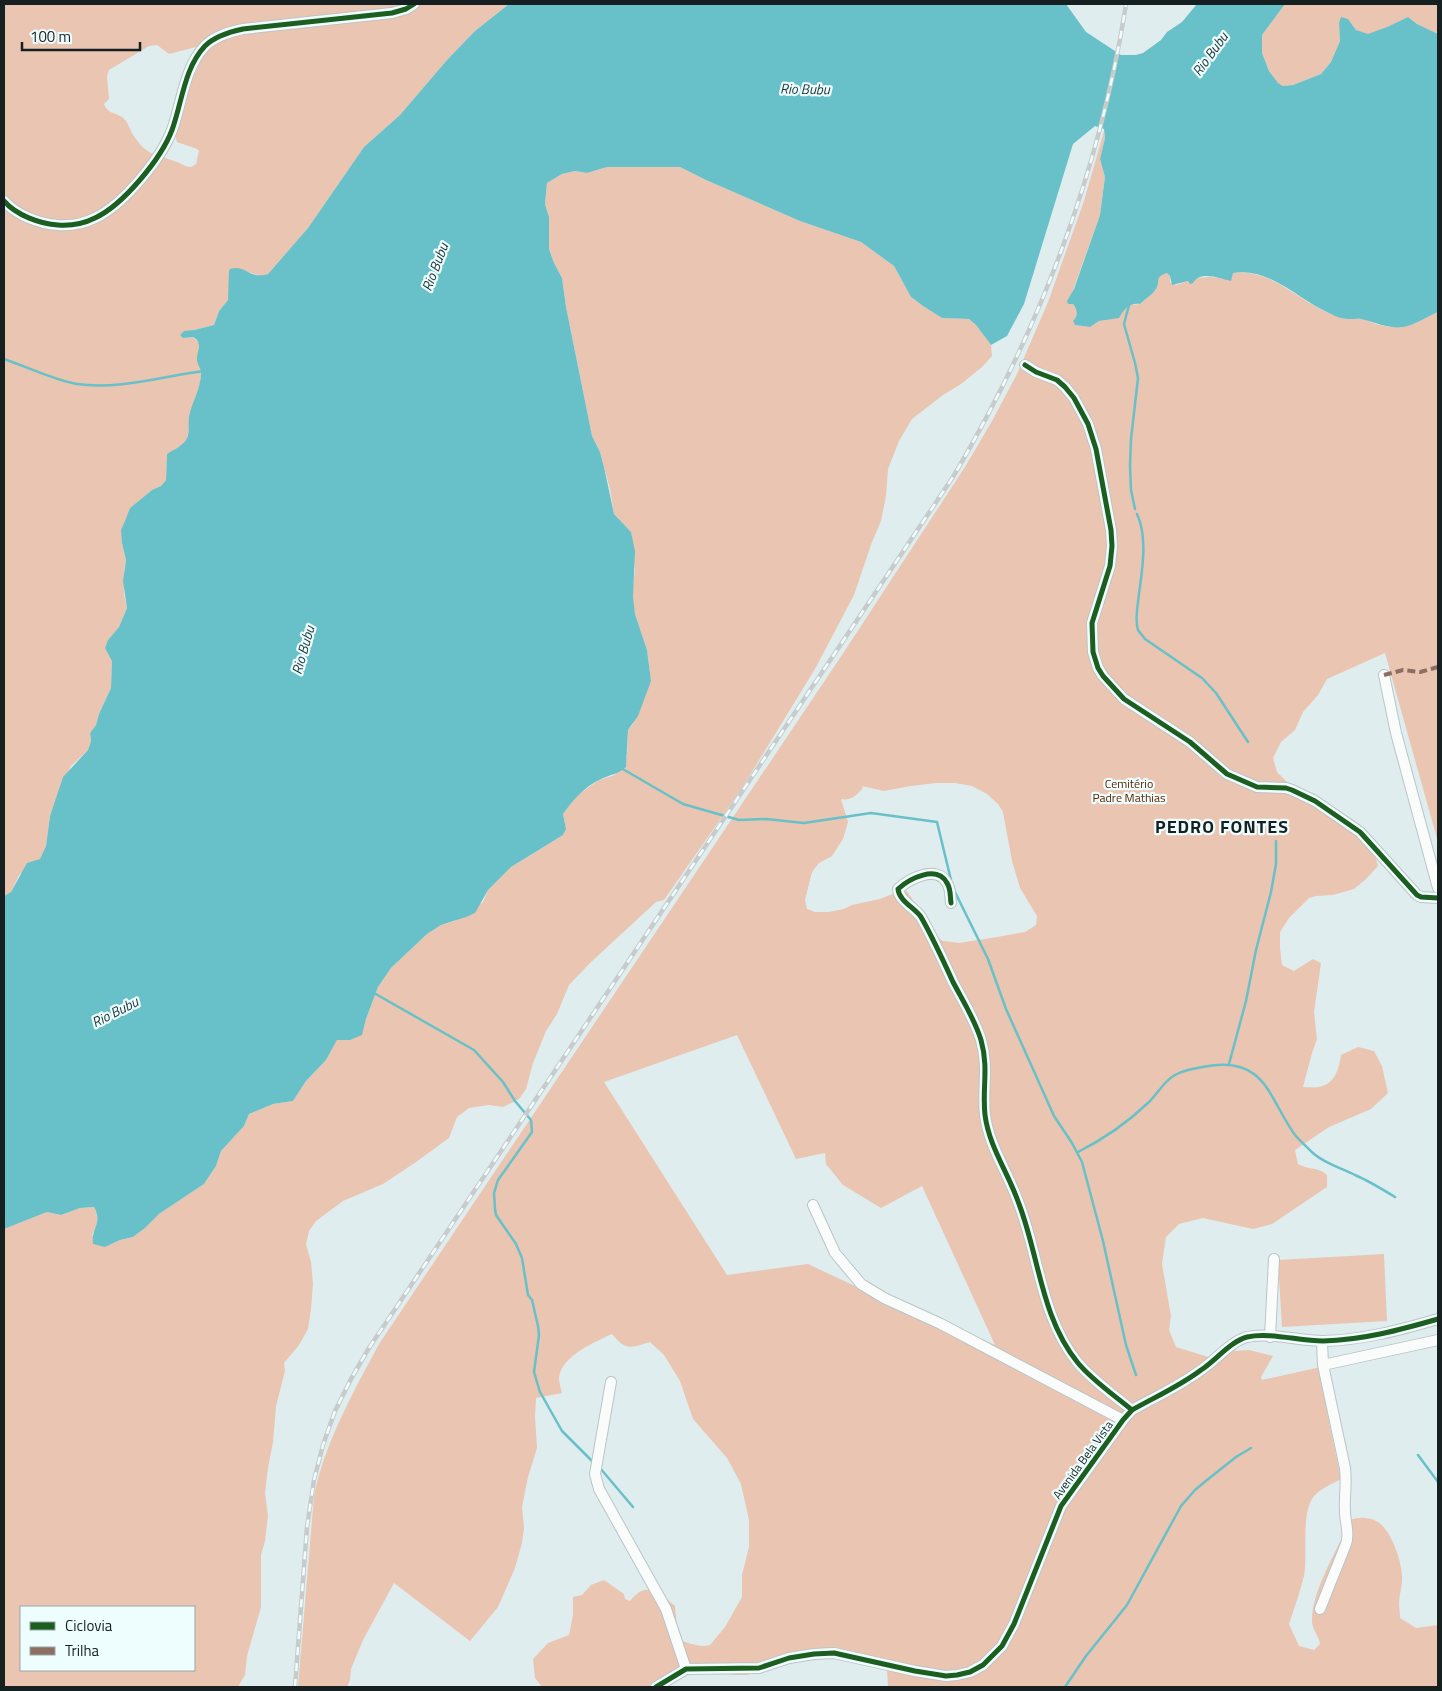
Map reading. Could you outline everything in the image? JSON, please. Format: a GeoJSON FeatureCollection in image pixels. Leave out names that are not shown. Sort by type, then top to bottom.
{"type":"FeatureCollection","features":[{"type":"Feature","properties":{"kind":"street"},"geometry":{"type":"LineString","coordinates":[[4,201],[17,213],[52,224],[77,225],[96,218],[108,210],[131,188],[162,152],[171,131],[190,72],[206,45],[216,38],[243,29],[392,13],[406,9],[414,4]]}},
{"type":"Feature","properties":{"kind":"street"},"geometry":{"type":"LineString","coordinates":[[1025,365],[1036,372],[1057,380],[1065,387],[1074,398],[1088,424],[1096,449],[1111,530],[1112,546],[1110,566],[1092,623],[1093,652],[1098,668],[1103,676],[1124,699],[1190,742],[1227,774],[1257,787],[1286,788],[1315,801],[1360,832],[1417,895],[1438,898]]}},
{"type":"Feature","properties":{"kind":"street"},"geometry":{"type":"LineString","coordinates":[[1384,675],[1396,733],[1438,886]]}},
{"type":"Feature","properties":{"kind":"street"},"geometry":{"type":"LineString","coordinates":[[951,903],[948,884],[938,874],[931,873],[916,877],[898,889],[900,896],[922,917],[977,1029],[986,1069],[985,1114],[987,1126],[1029,1231],[1034,1259],[1048,1308],[1064,1342],[1078,1363],[1132,1410]]}},
{"type":"Feature","properties":{"kind":"street"},"geometry":{"type":"LineString","coordinates":[[813,1205],[836,1253],[861,1284],[884,1298],[941,1324],[1124,1420]]}},
{"type":"Feature","properties":{"kind":"street"},"geometry":{"type":"LineString","coordinates":[[1270,1337],[1274,1260]]}},
{"type":"Feature","properties":{"kind":"street","name":"Avenida Bela Vista"},"geometry":{"type":"LineString","coordinates":[[686,1669],[759,1668],[789,1658],[834,1653],[946,1676],[970,1672],[983,1665],[1002,1646],[1014,1624],[1061,1506],[1132,1410],[1201,1371],[1241,1339],[1254,1336],[1322,1341],[1358,1338],[1374,1336],[1438,1319]]}},
{"type":"Feature","properties":{"kind":"street"},"geometry":{"type":"LineString","coordinates":[[1323,1364],[1438,1340]]}},
{"type":"Feature","properties":{"kind":"street"},"geometry":{"type":"LineString","coordinates":[[1320,1609],[1348,1535],[1344,1511],[1345,1468],[1323,1364],[1322,1341]]}},
{"type":"Feature","properties":{"kind":"street"},"geometry":{"type":"LineString","coordinates":[[611,1382],[594,1474],[599,1489],[666,1609],[686,1669],[656,1687]]}},
{"type":"Feature","properties":{"kind":"green space"},"geometry":{"type":"Polygon","coordinates":[[[4,4],[509,4],[475,31],[447,60],[400,115],[364,147],[308,228],[268,274],[260,276],[246,271],[229,290],[228,300],[219,311],[214,325],[194,330],[183,338],[193,337],[199,343],[200,383],[192,408],[187,439],[179,448],[167,454],[166,480],[161,486],[152,490],[130,508],[122,543],[126,560],[124,594],[127,608],[119,627],[108,640],[112,661],[111,688],[96,725],[90,733],[91,741],[88,750],[71,766],[60,789],[50,816],[46,846],[40,859],[19,875],[11,892],[4,896],[4,4]],[[157,45],[149,46],[109,70],[107,76],[109,99],[104,104],[109,111],[124,119],[137,141],[147,150],[191,167],[196,164],[199,151],[177,142],[176,132],[186,102],[189,85],[202,58],[202,53],[201,48],[196,47],[169,54],[157,45]]]}},
{"type":"Feature","properties":{"kind":"green space"},"geometry":{"type":"Polygon","coordinates":[[[1285,4],[1438,4],[1438,34],[1417,24],[1408,17],[1368,35],[1356,30],[1348,19],[1339,23],[1340,41],[1331,62],[1321,74],[1293,85],[1283,86],[1278,83],[1269,71],[1262,53],[1262,35],[1285,4]]]}},
{"type":"Feature","properties":{"kind":"green space","name":"Cemitério Padre Mathias"},"geometry":{"type":"Polygon","coordinates":[[[1104,131],[1105,138],[1100,159],[1105,177],[1100,215],[1072,293],[1073,304],[1077,311],[1075,325],[1090,327],[1131,305],[1140,304],[1156,290],[1160,275],[1167,273],[1170,276],[1170,282],[1176,285],[1207,277],[1229,280],[1233,273],[1260,275],[1335,316],[1365,320],[1389,327],[1407,326],[1438,312],[1438,842],[1385,653],[1327,679],[1318,695],[1303,712],[1295,730],[1281,742],[1273,758],[1277,772],[1293,788],[1362,839],[1375,855],[1378,866],[1354,889],[1333,895],[1309,898],[1289,918],[1280,932],[1282,965],[1294,971],[1313,959],[1321,963],[1314,1012],[1317,1039],[1303,1087],[1317,1087],[1329,1083],[1335,1075],[1341,1055],[1358,1047],[1374,1051],[1382,1066],[1388,1093],[1371,1109],[1329,1127],[1295,1150],[1298,1164],[1324,1172],[1327,1175],[1327,1187],[1272,1224],[1253,1229],[1203,1218],[1179,1224],[1166,1237],[1162,1264],[1171,1316],[1169,1330],[1176,1347],[1215,1359],[1234,1351],[1249,1350],[1273,1356],[1261,1377],[1262,1380],[1321,1367],[1328,1417],[1341,1479],[1317,1493],[1309,1507],[1306,1526],[1304,1576],[1289,1624],[1299,1646],[1314,1650],[1320,1644],[1312,1622],[1316,1597],[1320,1584],[1350,1520],[1363,1518],[1373,1520],[1381,1524],[1386,1530],[1400,1562],[1402,1579],[1399,1600],[1400,1618],[1416,1628],[1438,1625],[1438,1687],[888,1687],[887,1668],[826,1655],[774,1666],[747,1675],[697,1673],[679,1677],[662,1687],[542,1687],[535,1678],[533,1659],[548,1643],[569,1635],[573,1615],[573,1597],[582,1595],[591,1585],[604,1580],[624,1594],[625,1599],[630,1601],[642,1591],[652,1590],[658,1593],[675,1606],[678,1639],[702,1646],[710,1645],[725,1627],[742,1597],[742,1575],[749,1547],[749,1520],[741,1484],[727,1458],[693,1419],[680,1381],[664,1355],[650,1342],[629,1347],[621,1343],[612,1334],[580,1351],[566,1363],[561,1370],[559,1378],[562,1393],[536,1398],[537,1448],[528,1477],[522,1507],[524,1528],[522,1543],[515,1568],[498,1607],[470,1641],[394,1583],[363,1640],[351,1669],[347,1687],[298,1687],[314,1496],[325,1456],[359,1381],[379,1344],[840,658],[965,467],[1017,374],[1048,302],[1084,201],[1104,131]],[[936,783],[884,791],[862,786],[863,788],[854,797],[841,799],[848,822],[843,839],[832,856],[819,863],[812,872],[805,900],[807,909],[815,912],[829,912],[907,891],[929,932],[943,941],[959,943],[991,938],[1025,932],[1036,925],[1037,916],[1020,888],[1012,861],[1003,812],[998,804],[987,794],[972,786],[955,783],[936,783]],[[737,1035],[604,1082],[727,1275],[808,1264],[857,1287],[995,1345],[922,1186],[881,1208],[843,1185],[826,1164],[825,1153],[796,1159],[737,1035]]]}},
{"type":"Feature","properties":{"kind":"green space"},"geometry":{"type":"Polygon","coordinates":[[[607,167],[680,167],[800,221],[861,242],[894,266],[911,297],[923,306],[942,318],[969,319],[976,325],[991,345],[992,356],[961,384],[943,395],[912,419],[899,441],[888,469],[886,496],[881,521],[854,595],[815,669],[742,788],[664,900],[656,902],[569,985],[557,1014],[546,1031],[533,1063],[526,1089],[519,1099],[503,1107],[489,1105],[469,1108],[457,1117],[449,1138],[383,1184],[343,1201],[316,1221],[309,1231],[306,1244],[311,1262],[313,1283],[308,1329],[299,1345],[284,1363],[285,1371],[276,1406],[273,1442],[265,1493],[268,1516],[261,1555],[261,1607],[247,1656],[245,1675],[238,1687],[4,1687],[4,1229],[47,1212],[61,1215],[80,1208],[94,1207],[97,1221],[92,1235],[105,1247],[120,1240],[133,1237],[159,1214],[204,1184],[216,1166],[221,1151],[244,1126],[249,1114],[273,1104],[293,1101],[306,1081],[326,1060],[337,1040],[362,1034],[378,987],[391,968],[427,934],[441,925],[455,921],[483,902],[488,890],[511,867],[563,835],[566,829],[563,814],[573,799],[599,780],[615,775],[627,758],[628,730],[633,724],[651,681],[647,650],[635,614],[632,597],[635,569],[631,532],[614,514],[610,489],[600,452],[592,436],[562,278],[549,249],[549,217],[545,204],[547,183],[562,174],[575,171],[587,173],[607,167]]]}},
{"type":"Feature","properties":{"kind":"green space"},"geometry":{"type":"Polygon","coordinates":[[[1384,1254],[1387,1321],[1282,1327],[1278,1260],[1384,1254]]]}},
{"type":"Feature","properties":{"kind":"water","name":"Rio Bubu"},"geometry":{"type":"Polygon","coordinates":[[[509,4],[1066,4],[1086,32],[1121,55],[1136,55],[1143,53],[1161,40],[1167,32],[1182,22],[1197,4],[1285,4],[1262,35],[1262,53],[1269,71],[1278,83],[1283,86],[1293,85],[1321,74],[1331,62],[1340,41],[1339,23],[1341,17],[1348,19],[1356,30],[1368,34],[1408,17],[1417,24],[1438,34],[1438,312],[1411,325],[1393,327],[1361,319],[1345,319],[1335,316],[1284,286],[1260,275],[1233,273],[1231,281],[1206,276],[1196,279],[1190,284],[1188,281],[1172,285],[1170,276],[1167,273],[1159,277],[1156,289],[1151,295],[1140,304],[1133,304],[1127,307],[1119,318],[1099,321],[1090,327],[1075,325],[1073,321],[1077,315],[1076,308],[1073,304],[1068,304],[1067,301],[1074,289],[1100,215],[1105,177],[1100,159],[1105,138],[1104,129],[1095,126],[1073,144],[1024,304],[1007,336],[991,345],[969,319],[942,318],[911,297],[894,266],[861,242],[800,221],[680,167],[607,167],[587,173],[575,171],[562,174],[547,183],[545,204],[549,217],[549,249],[562,278],[592,436],[600,452],[614,514],[631,532],[635,551],[633,597],[635,614],[647,650],[651,681],[638,716],[628,730],[626,767],[595,782],[580,794],[563,814],[566,829],[563,835],[511,867],[488,890],[475,913],[441,925],[427,934],[391,968],[378,987],[362,1035],[350,1040],[337,1040],[326,1060],[306,1081],[293,1101],[273,1104],[249,1114],[244,1126],[221,1151],[216,1166],[204,1184],[159,1214],[133,1237],[120,1240],[105,1247],[93,1244],[97,1222],[94,1207],[80,1208],[61,1215],[47,1212],[4,1229],[4,896],[11,892],[27,863],[40,859],[46,846],[50,816],[63,777],[88,750],[91,741],[90,733],[96,725],[111,688],[112,661],[105,648],[108,640],[119,627],[127,608],[123,581],[126,560],[121,530],[130,508],[152,490],[161,486],[166,480],[167,454],[182,445],[187,438],[189,417],[200,384],[201,372],[197,361],[198,342],[193,337],[183,338],[180,335],[184,331],[214,325],[219,311],[228,300],[230,269],[240,269],[257,275],[268,274],[308,228],[364,147],[400,115],[447,60],[475,31],[509,4]]]}},
{"type":"Feature","properties":{"kind":"waterway"},"geometry":{"type":"LineString","coordinates":[[1129,305],[1124,324],[1138,378],[1130,466],[1131,490],[1135,509]]}},
{"type":"Feature","properties":{"kind":"waterway"},"geometry":{"type":"LineString","coordinates":[[4,359],[60,380],[93,385],[141,382],[204,371]]}},
{"type":"Feature","properties":{"kind":"waterway"},"geometry":{"type":"LineString","coordinates":[[1137,514],[1143,535],[1142,569],[1136,616],[1138,630],[1145,639],[1202,678],[1216,693],[1248,742]]}},
{"type":"Feature","properties":{"kind":"waterway"},"geometry":{"type":"LineString","coordinates":[[621,768],[683,804],[739,820],[766,819],[804,823],[871,813],[937,822],[951,880]]}},
{"type":"Feature","properties":{"kind":"waterway"},"geometry":{"type":"LineString","coordinates":[[1229,1064],[1246,1001],[1256,950],[1271,892],[1276,864],[1276,841]]}},
{"type":"Feature","properties":{"kind":"waterway"},"geometry":{"type":"LineString","coordinates":[[954,890],[988,959],[1006,1009],[1054,1116],[1082,1162],[1103,1241],[1126,1345],[1136,1375]]}},
{"type":"Feature","properties":{"kind":"waterway"},"geometry":{"type":"LineString","coordinates":[[374,993],[474,1050],[503,1082],[515,1101],[531,1120],[532,1132],[498,1180],[494,1193],[496,1215],[516,1244],[522,1258],[528,1295],[532,1300],[538,1326],[539,1335],[534,1372],[540,1392],[562,1431],[593,1462]]}},
{"type":"Feature","properties":{"kind":"waterway"},"geometry":{"type":"LineString","coordinates":[[1078,1152],[1106,1136],[1133,1116],[1175,1075],[1196,1068],[1228,1065],[1243,1068],[1254,1074],[1264,1084],[1295,1135],[1314,1154],[1395,1197]]}},
{"type":"Feature","properties":{"kind":"waterway"},"geometry":{"type":"LineString","coordinates":[[1065,1687],[1086,1656],[1127,1605],[1181,1506],[1207,1480],[1236,1457],[1251,1448]]}},
{"type":"Feature","properties":{"kind":"waterway"},"geometry":{"type":"LineString","coordinates":[[1418,1455],[1438,1482]]}},
{"type":"Feature","properties":{"kind":"waterway"},"geometry":{"type":"LineString","coordinates":[[600,1468],[633,1507]]}},
{"type":"Feature","properties":{"kind":"railway"},"geometry":{"type":"LineString","coordinates":[[295,1687],[307,1527],[314,1480],[323,1445],[335,1411],[369,1348],[953,477],[984,422],[1039,308],[1083,189],[1115,66],[1126,4]]}},
{"type":"Feature","properties":{"kind":"marked path"},"geometry":{"type":"LineString","coordinates":[[1384,675],[1403,670],[1420,672],[1438,667]]}},
{"type":"Feature","properties":{"kind":"cycle path"},"geometry":{"type":"LineString","coordinates":[[4,201],[15,211],[29,218],[58,225],[82,223],[106,212],[140,180],[167,142],[192,65],[205,46],[218,37],[243,29],[392,13],[406,9],[414,4]]}},
{"type":"Feature","properties":{"kind":"cycle path"},"geometry":{"type":"LineString","coordinates":[[1025,365],[1036,372],[1057,380],[1065,387],[1074,398],[1088,424],[1096,449],[1111,530],[1112,546],[1110,566],[1092,623],[1093,652],[1098,668],[1103,676],[1124,699],[1190,742],[1227,774],[1257,787],[1286,788],[1315,801],[1360,832],[1417,895],[1438,898]]}},
{"type":"Feature","properties":{"kind":"cycle path"},"geometry":{"type":"LineString","coordinates":[[951,903],[948,885],[942,877],[937,875],[923,875],[909,881],[898,889],[904,901],[921,917],[972,1018],[981,1040],[985,1060],[984,1105],[987,1127],[1026,1224],[1048,1307],[1056,1326],[1066,1345],[1084,1370],[1132,1410]]}},
{"type":"Feature","properties":{"kind":"cycle path"},"geometry":{"type":"LineString","coordinates":[[656,1687],[686,1669],[759,1668],[789,1658],[834,1653],[946,1676],[970,1672],[983,1665],[1002,1646],[1014,1624],[1061,1506],[1132,1410],[1185,1381],[1235,1343],[1247,1337],[1275,1336],[1314,1341],[1352,1339],[1381,1334],[1438,1319]]}},
{"type":"Feature","properties":{"kind":"district","name":"PEDRO FONTES"},"geometry":{"type":"Point","coordinates":[1222,827]}}]}
